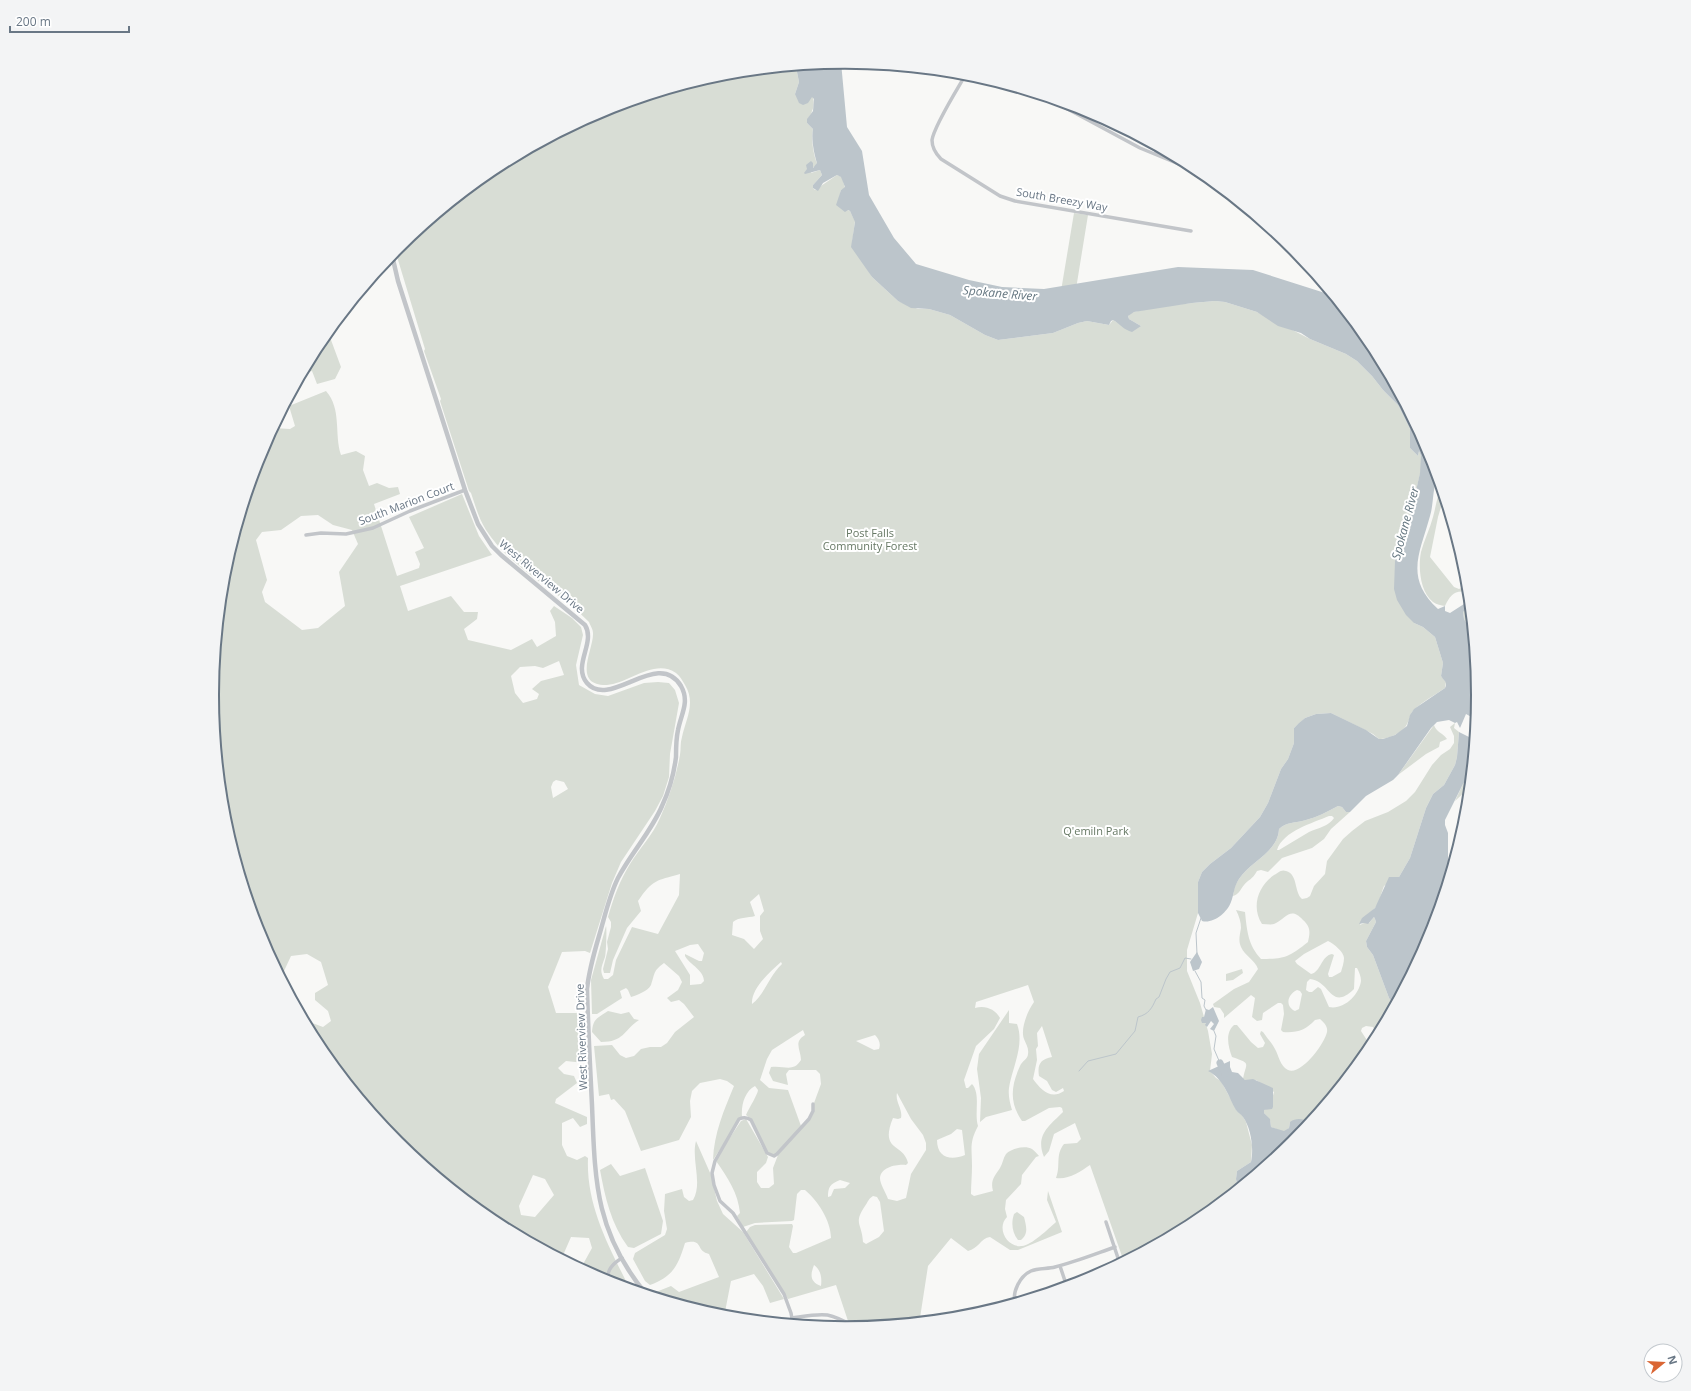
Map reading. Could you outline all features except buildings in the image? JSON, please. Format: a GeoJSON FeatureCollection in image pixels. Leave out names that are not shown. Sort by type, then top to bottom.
{"type":"FeatureCollection","features":[{"type":"Feature","properties":{"kind":"street","name":"South Breezy Way"},"geometry":{"type":"LineString","coordinates":[[963,80],[935,129],[932,141],[934,151],[940,159],[1000,196],[1015,201],[1191,231]]}},
{"type":"Feature","properties":{"kind":"street"},"geometry":{"type":"LineString","coordinates":[[1080,115],[1140,148],[1169,159]]}},
{"type":"Feature","properties":{"kind":"street","name":"West Riverview Drive"},"geometry":{"type":"LineString","coordinates":[[393,261],[398,281],[465,490],[478,524],[492,546],[585,625],[588,630],[588,635],[582,666],[583,675],[589,684],[597,689],[612,688],[647,675],[659,673],[676,681],[683,691],[685,699],[685,709],[678,728],[675,764],[669,787],[655,820],[618,878],[610,897],[588,978],[597,1187],[604,1218],[622,1258],[642,1288]]}},
{"type":"Feature","properties":{"kind":"street","name":"South Marion Court"},"geometry":{"type":"LineString","coordinates":[[306,535],[321,533],[346,534],[373,528],[410,511],[465,490]]}},
{"type":"Feature","properties":{"kind":"street"},"geometry":{"type":"LineString","coordinates":[[813,1104],[813,1111],[809,1119],[774,1156],[767,1153],[751,1120],[743,1117],[739,1120],[718,1153],[712,1173],[714,1185],[720,1201],[733,1213],[780,1286],[792,1318],[827,1314],[836,1316],[846,1322]]}},
{"type":"Feature","properties":{"kind":"street"},"geometry":{"type":"LineString","coordinates":[[1106,1222],[1119,1259]]}},
{"type":"Feature","properties":{"kind":"street"},"geometry":{"type":"LineString","coordinates":[[1015,1299],[1015,1292],[1024,1276],[1031,1271],[1060,1266],[1115,1247]]}},
{"type":"Feature","properties":{"kind":"street"},"geometry":{"type":"LineString","coordinates":[[608,1275],[612,1265],[622,1258]]}},
{"type":"Feature","properties":{"kind":"street"},"geometry":{"type":"LineString","coordinates":[[1060,1266],[1065,1282]]}},
{"type":"Feature","properties":{"kind":"green space","name":"Post Falls Community Forest"},"geometry":{"type":"Polygon","coordinates":[[[797,71],[799,82],[795,94],[813,97],[814,104],[807,123],[813,129],[812,137],[814,155],[817,163],[816,166],[812,168],[811,173],[820,170],[822,175],[813,185],[813,188],[815,190],[837,175],[842,177],[845,188],[841,190],[838,202],[840,207],[850,211],[855,221],[852,244],[872,277],[898,301],[918,309],[929,309],[950,315],[985,335],[998,340],[1053,333],[1087,321],[1109,325],[1113,320],[1123,326],[1141,326],[1129,319],[1128,316],[1130,313],[1155,307],[1215,301],[1225,302],[1257,312],[1310,339],[1346,354],[1357,361],[1372,376],[1398,405],[1410,429],[1410,448],[1418,456],[1419,451],[1421,456],[1422,465],[1408,526],[1414,623],[1423,627],[1435,637],[1443,663],[1441,676],[1446,682],[1445,688],[1413,711],[1407,724],[1402,730],[1387,738],[1379,739],[1373,734],[1331,713],[1316,714],[1305,718],[1294,728],[1294,743],[1288,759],[1281,769],[1268,803],[1260,817],[1231,848],[1202,872],[1198,882],[1198,913],[1187,950],[1187,971],[1200,1003],[1208,1031],[1212,1054],[1210,1071],[1221,1081],[1237,1111],[1242,1115],[1246,1122],[1252,1145],[1251,1162],[1237,1171],[1237,1185],[1194,1216],[1159,1238],[1122,1257],[1090,1165],[1069,1177],[1056,1178],[1061,1148],[1064,1144],[1077,1143],[1081,1139],[1075,1123],[1054,1134],[1049,1151],[1044,1157],[1041,1143],[1042,1137],[1048,1127],[1063,1112],[1062,1108],[1049,1108],[1025,1121],[1022,1121],[1015,1107],[1013,1101],[1013,1087],[1020,1066],[1028,1054],[1028,1048],[1024,1039],[1023,1030],[1027,1015],[1034,1002],[1028,985],[976,1002],[975,1008],[989,1008],[993,1010],[1000,1018],[994,1029],[976,1046],[964,1080],[966,1088],[972,1084],[975,1088],[977,1098],[978,1126],[973,1137],[972,1146],[971,1194],[974,1196],[993,1191],[993,1181],[1006,1154],[1022,1147],[1029,1148],[1039,1156],[1036,1157],[1022,1175],[1021,1184],[1006,1200],[1005,1209],[1007,1217],[1004,1221],[1003,1232],[1008,1241],[1012,1244],[1022,1246],[1030,1243],[1040,1236],[1056,1222],[1047,1200],[1048,1191],[1062,1232],[1018,1250],[1010,1250],[990,1237],[984,1239],[968,1251],[951,1238],[928,1266],[920,1318],[886,1321],[849,1322],[836,1285],[788,1299],[746,1232],[750,1227],[755,1225],[792,1224],[793,1226],[789,1247],[793,1253],[831,1238],[829,1225],[823,1212],[815,1200],[805,1190],[801,1190],[797,1194],[794,1220],[792,1221],[755,1223],[743,1227],[737,1216],[740,1213],[735,1192],[716,1161],[741,1121],[746,1119],[768,1157],[766,1163],[757,1172],[757,1182],[761,1188],[769,1188],[774,1184],[773,1168],[778,1155],[812,1116],[814,1103],[821,1084],[820,1074],[816,1070],[789,1070],[786,1074],[788,1085],[773,1081],[769,1073],[771,1067],[788,1068],[798,1064],[801,1060],[801,1056],[798,1043],[799,1040],[805,1035],[803,1030],[772,1050],[767,1059],[760,1080],[769,1088],[788,1090],[801,1126],[777,1153],[774,1155],[768,1153],[751,1119],[746,1115],[758,1092],[755,1086],[749,1091],[744,1099],[742,1116],[713,1160],[717,1131],[734,1086],[727,1081],[720,1079],[700,1083],[692,1091],[690,1101],[691,1117],[679,1140],[641,1151],[625,1111],[614,1099],[611,1100],[609,1094],[599,1096],[594,1046],[612,1045],[620,1055],[626,1058],[634,1056],[641,1049],[661,1047],[667,1043],[675,1032],[694,1017],[679,1000],[671,1002],[667,998],[678,990],[682,982],[679,976],[664,963],[656,970],[651,985],[647,989],[631,997],[626,988],[620,991],[622,998],[597,1014],[592,1014],[591,980],[606,926],[605,955],[601,970],[604,979],[608,979],[613,975],[616,960],[632,927],[658,934],[679,895],[680,874],[660,880],[648,888],[638,901],[641,911],[627,928],[613,960],[610,973],[604,973],[603,969],[608,949],[607,942],[611,927],[611,922],[608,917],[610,910],[626,870],[657,824],[669,795],[680,755],[681,739],[689,711],[690,698],[679,675],[668,669],[659,668],[650,670],[615,684],[596,684],[590,680],[587,673],[587,665],[593,633],[589,622],[563,599],[521,568],[508,556],[496,544],[479,517],[440,401],[441,399],[424,351],[425,349],[397,257],[432,224],[464,198],[532,153],[568,134],[644,102],[683,90],[723,81],[764,74],[797,71]],[[759,894],[750,902],[755,916],[735,920],[733,922],[732,935],[744,939],[754,949],[763,939],[760,931],[760,916],[764,911],[759,894]],[[698,944],[690,945],[675,951],[690,975],[690,985],[701,984],[704,981],[702,974],[687,959],[685,954],[702,961],[704,953],[698,944]],[[781,962],[758,986],[752,1004],[782,964],[781,962]],[[1042,1026],[1037,1033],[1038,1046],[1036,1049],[1037,1060],[1033,1079],[1043,1090],[1051,1094],[1059,1094],[1064,1091],[1063,1088],[1056,1092],[1052,1090],[1047,1081],[1039,1076],[1039,1065],[1045,1059],[1052,1057],[1042,1026]],[[875,1035],[856,1041],[874,1050],[879,1049],[880,1045],[878,1038],[875,1035]],[[897,1093],[901,1118],[893,1118],[889,1129],[889,1137],[894,1146],[906,1157],[908,1163],[906,1165],[898,1165],[886,1169],[881,1174],[880,1180],[888,1199],[897,1201],[906,1198],[911,1174],[926,1150],[926,1143],[923,1135],[911,1119],[897,1093]],[[957,1129],[951,1134],[937,1140],[939,1151],[950,1158],[965,1155],[962,1130],[957,1129]],[[840,1180],[830,1186],[828,1197],[831,1196],[834,1189],[845,1188],[850,1183],[840,1180]],[[873,1196],[869,1199],[859,1217],[863,1242],[866,1244],[879,1237],[884,1231],[880,1202],[877,1197],[873,1196]],[[814,1265],[812,1272],[813,1280],[821,1286],[820,1274],[814,1265]]]}},
{"type":"Feature","properties":{"kind":"green space"},"geometry":{"type":"Polygon","coordinates":[[[1074,213],[1088,215],[1076,289],[1061,291],[1074,213]]]}},
{"type":"Feature","properties":{"kind":"green space"},"geometry":{"type":"Polygon","coordinates":[[[330,339],[341,367],[335,379],[317,384],[312,371],[309,372],[330,339]]]}},
{"type":"Feature","properties":{"kind":"green space"},"geometry":{"type":"Polygon","coordinates":[[[326,391],[331,398],[336,414],[341,455],[356,451],[365,456],[363,470],[369,486],[377,483],[389,488],[398,487],[400,494],[374,504],[397,576],[419,568],[420,564],[415,552],[424,548],[409,517],[462,494],[479,536],[492,555],[400,586],[408,611],[451,596],[464,612],[478,612],[477,619],[464,629],[468,640],[511,650],[532,639],[537,647],[556,636],[555,622],[550,611],[554,606],[572,618],[581,627],[583,635],[576,665],[579,685],[595,694],[608,696],[644,683],[669,683],[675,690],[679,703],[670,754],[669,777],[663,796],[655,811],[621,862],[612,883],[590,953],[585,951],[562,952],[548,987],[556,1013],[584,1013],[585,1063],[566,1061],[558,1068],[564,1074],[574,1076],[577,1083],[556,1099],[555,1103],[587,1117],[587,1124],[580,1127],[573,1118],[562,1123],[562,1145],[567,1156],[577,1160],[585,1156],[588,1158],[588,1176],[591,1193],[600,1226],[626,1282],[583,1264],[592,1248],[589,1238],[571,1237],[564,1253],[562,1254],[532,1238],[464,1193],[432,1167],[402,1139],[374,1109],[348,1077],[312,1023],[323,1027],[331,1021],[328,1011],[315,1000],[315,993],[328,985],[321,962],[307,954],[291,956],[284,971],[285,974],[252,897],[240,858],[224,777],[220,736],[220,655],[224,614],[231,573],[240,533],[252,494],[279,428],[290,429],[295,426],[289,408],[291,405],[326,391]],[[318,515],[301,516],[281,530],[262,532],[256,540],[267,580],[262,592],[265,602],[302,630],[318,628],[345,606],[339,572],[358,544],[352,530],[333,525],[318,515]],[[559,661],[543,668],[535,666],[520,667],[511,676],[515,693],[523,703],[537,699],[539,694],[532,689],[541,681],[564,675],[559,661]],[[556,780],[553,782],[551,787],[553,798],[568,789],[564,782],[556,780]],[[533,1175],[519,1206],[521,1215],[535,1217],[554,1195],[545,1179],[533,1175]]]}},
{"type":"Feature","properties":{"kind":"green space"},"geometry":{"type":"Polygon","coordinates":[[[1439,494],[1442,504],[1430,557],[1454,587],[1459,589],[1462,587],[1463,592],[1453,594],[1445,606],[1433,602],[1429,598],[1425,592],[1420,572],[1421,552],[1439,494]]]}},
{"type":"Feature","properties":{"kind":"green space"},"geometry":{"type":"Polygon","coordinates":[[[1466,607],[1468,627],[1464,619],[1463,612],[1466,607]]]}},
{"type":"Feature","properties":{"kind":"green space"},"geometry":{"type":"Polygon","coordinates":[[[1455,723],[1454,728],[1459,732],[1455,765],[1444,785],[1433,794],[1426,808],[1410,858],[1399,877],[1384,886],[1377,906],[1364,917],[1360,925],[1369,923],[1374,917],[1375,919],[1376,922],[1366,941],[1367,947],[1373,955],[1389,998],[1392,1002],[1375,1030],[1373,1027],[1366,1026],[1362,1028],[1361,1031],[1368,1041],[1343,1077],[1306,1121],[1290,1122],[1289,1128],[1284,1132],[1271,1127],[1270,1120],[1264,1113],[1264,1110],[1273,1107],[1272,1099],[1274,1092],[1256,1080],[1243,1079],[1246,1064],[1243,1061],[1232,1057],[1229,1048],[1228,1036],[1231,1028],[1234,1025],[1237,1025],[1258,1048],[1263,1047],[1265,1043],[1260,1034],[1261,1031],[1263,1032],[1274,1047],[1283,1066],[1288,1070],[1293,1071],[1306,1064],[1312,1057],[1322,1043],[1327,1032],[1327,1028],[1320,1019],[1315,1020],[1301,1030],[1283,1032],[1281,1030],[1284,1014],[1283,1005],[1281,1003],[1278,1003],[1263,1013],[1262,1020],[1257,1021],[1252,1017],[1255,998],[1251,995],[1224,1018],[1224,1014],[1220,1008],[1214,1007],[1213,1004],[1234,989],[1249,982],[1258,969],[1255,963],[1241,947],[1239,940],[1241,924],[1236,910],[1245,912],[1251,943],[1261,959],[1281,958],[1291,954],[1308,942],[1309,928],[1299,916],[1295,914],[1288,914],[1274,924],[1262,924],[1257,911],[1257,904],[1260,891],[1264,885],[1274,875],[1284,871],[1290,873],[1294,879],[1302,899],[1310,896],[1314,886],[1325,874],[1327,861],[1343,839],[1365,821],[1388,812],[1406,801],[1415,792],[1432,765],[1441,755],[1450,749],[1454,743],[1454,736],[1450,727],[1455,723]],[[1328,941],[1304,954],[1295,961],[1311,974],[1317,970],[1328,955],[1332,954],[1334,955],[1328,974],[1329,977],[1332,977],[1341,972],[1344,962],[1344,956],[1333,944],[1328,941]],[[1355,968],[1354,989],[1346,995],[1340,997],[1335,996],[1317,981],[1310,979],[1307,982],[1306,990],[1312,992],[1318,987],[1321,989],[1329,1007],[1345,1004],[1354,996],[1360,986],[1361,977],[1357,968],[1355,968]],[[1297,990],[1288,1000],[1290,1006],[1295,1011],[1299,1009],[1302,994],[1297,990]]]}},
{"type":"Feature","properties":{"kind":"green space"},"geometry":{"type":"Polygon","coordinates":[[[1434,725],[1436,729],[1447,739],[1440,742],[1439,747],[1426,754],[1398,775],[1434,725]]]}},
{"type":"Feature","properties":{"kind":"green space"},"geometry":{"type":"Polygon","coordinates":[[[1467,780],[1464,792],[1455,801],[1467,780]]]}},
{"type":"Feature","properties":{"kind":"green space"},"geometry":{"type":"Polygon","coordinates":[[[1338,806],[1342,807],[1346,812],[1350,812],[1331,829],[1324,839],[1312,848],[1282,858],[1268,872],[1261,870],[1257,871],[1238,893],[1233,896],[1235,887],[1244,873],[1274,844],[1279,829],[1291,823],[1310,819],[1338,806]],[[1332,816],[1299,828],[1280,843],[1277,850],[1309,832],[1326,825],[1334,818],[1332,816]]]}},
{"type":"Feature","properties":{"kind":"green space"},"geometry":{"type":"Polygon","coordinates":[[[1242,969],[1243,973],[1233,980],[1226,981],[1226,974],[1242,969]]]}},
{"type":"Feature","properties":{"kind":"green space"},"geometry":{"type":"Polygon","coordinates":[[[1009,1010],[1009,1023],[1017,1024],[1020,1040],[1009,1088],[1009,1097],[1012,1110],[986,1117],[980,1122],[981,1098],[977,1069],[979,1054],[1009,1010]]]}},
{"type":"Feature","properties":{"kind":"green space"},"geometry":{"type":"Polygon","coordinates":[[[608,1011],[621,1014],[629,1012],[634,1019],[639,1020],[619,1038],[609,1042],[601,1042],[592,1032],[593,1027],[595,1021],[608,1011]]]}},
{"type":"Feature","properties":{"kind":"green space"},"geometry":{"type":"Polygon","coordinates":[[[696,1141],[711,1175],[717,1201],[723,1214],[743,1232],[784,1299],[770,1303],[763,1286],[754,1274],[731,1281],[725,1310],[683,1301],[657,1293],[656,1292],[671,1286],[679,1292],[719,1277],[709,1254],[702,1250],[695,1242],[685,1243],[677,1264],[665,1278],[650,1285],[645,1281],[633,1259],[635,1253],[665,1235],[667,1229],[664,1211],[665,1194],[682,1189],[684,1197],[689,1201],[693,1200],[697,1186],[696,1141]]]}},
{"type":"Feature","properties":{"kind":"green space"},"geometry":{"type":"Polygon","coordinates":[[[611,1164],[620,1176],[645,1168],[663,1221],[661,1234],[634,1248],[628,1247],[622,1238],[613,1220],[607,1200],[600,1170],[611,1164]]]}},
{"type":"Feature","properties":{"kind":"green space"},"geometry":{"type":"Polygon","coordinates":[[[1017,1212],[1024,1217],[1026,1226],[1024,1238],[1021,1240],[1018,1240],[1014,1234],[1013,1227],[1014,1214],[1017,1212]]]}},
{"type":"Feature","properties":{"kind":"water","name":"Spokane River"},"geometry":{"type":"Polygon","coordinates":[[[842,69],[847,127],[862,151],[869,195],[894,238],[916,264],[969,280],[1002,287],[1044,289],[1178,267],[1253,270],[1327,295],[1366,347],[1388,382],[1407,418],[1435,485],[1431,511],[1419,553],[1418,575],[1421,586],[1427,597],[1438,609],[1445,606],[1445,611],[1450,613],[1465,604],[1466,609],[1463,612],[1464,619],[1468,627],[1471,655],[1471,717],[1466,714],[1460,728],[1457,722],[1455,723],[1449,720],[1437,722],[1431,728],[1398,775],[1393,780],[1366,796],[1350,812],[1346,812],[1342,807],[1338,806],[1314,817],[1288,824],[1279,829],[1274,844],[1239,879],[1229,906],[1223,914],[1211,921],[1202,921],[1198,913],[1198,882],[1202,872],[1231,848],[1260,817],[1268,803],[1281,769],[1288,759],[1294,743],[1294,728],[1299,723],[1305,718],[1316,714],[1331,713],[1366,730],[1379,739],[1383,739],[1395,735],[1407,726],[1410,715],[1414,709],[1446,686],[1441,676],[1443,663],[1435,637],[1423,627],[1414,623],[1406,615],[1397,600],[1394,589],[1395,561],[1408,526],[1420,473],[1421,456],[1419,451],[1418,456],[1410,448],[1410,429],[1398,405],[1357,361],[1346,354],[1310,339],[1301,333],[1278,326],[1257,312],[1225,302],[1215,301],[1192,303],[1134,312],[1128,316],[1129,319],[1141,326],[1132,332],[1113,320],[1109,325],[1087,321],[1053,333],[998,340],[985,335],[950,315],[929,309],[911,308],[898,301],[872,277],[851,247],[855,222],[850,211],[848,210],[845,212],[836,205],[841,190],[845,187],[841,177],[837,175],[823,183],[818,191],[813,188],[813,185],[822,175],[820,170],[804,173],[807,169],[806,165],[811,161],[813,163],[813,168],[817,163],[813,146],[813,129],[807,123],[807,119],[813,111],[814,99],[812,97],[808,103],[803,105],[799,103],[795,94],[799,82],[797,71],[842,69]]]}},
{"type":"Feature","properties":{"kind":"water"},"geometry":{"type":"Polygon","coordinates":[[[1459,732],[1471,738],[1467,780],[1445,820],[1448,833],[1449,865],[1439,897],[1424,935],[1392,1002],[1389,998],[1373,955],[1367,947],[1366,941],[1376,922],[1375,919],[1374,917],[1368,924],[1359,924],[1362,918],[1375,908],[1389,877],[1399,877],[1410,858],[1426,808],[1433,794],[1444,785],[1455,765],[1459,732]]]}},
{"type":"Feature","properties":{"kind":"water"},"geometry":{"type":"Polygon","coordinates":[[[1197,952],[1202,962],[1199,969],[1193,971],[1190,962],[1197,952]]]}},
{"type":"Feature","properties":{"kind":"water"},"geometry":{"type":"Polygon","coordinates":[[[1213,1007],[1219,1021],[1214,1031],[1210,1029],[1214,1024],[1211,1021],[1207,1027],[1205,1025],[1206,1023],[1202,1023],[1201,1020],[1202,1017],[1204,1017],[1206,1009],[1209,1010],[1213,1007]]]}},
{"type":"Feature","properties":{"kind":"water"},"geometry":{"type":"Polygon","coordinates":[[[1230,1061],[1232,1072],[1238,1073],[1245,1080],[1253,1079],[1273,1088],[1273,1107],[1272,1109],[1264,1110],[1264,1113],[1270,1119],[1271,1127],[1284,1131],[1289,1128],[1290,1122],[1295,1119],[1306,1121],[1259,1167],[1237,1185],[1237,1171],[1251,1162],[1252,1151],[1250,1132],[1246,1122],[1236,1110],[1222,1083],[1208,1071],[1230,1061]]]}},
{"type":"Feature","properties":{"kind":"waterway"},"geometry":{"type":"LineString","coordinates":[[1197,954],[1196,933],[1201,918]]}},
{"type":"Feature","properties":{"kind":"waterway"},"geometry":{"type":"LineString","coordinates":[[1079,1071],[1088,1061],[1116,1054],[1135,1031],[1138,1017],[1147,1012],[1159,997],[1170,972],[1180,968],[1185,958],[1191,959]]}},
{"type":"Feature","properties":{"kind":"waterway"},"geometry":{"type":"LineString","coordinates":[[1195,971],[1201,982],[1202,998],[1205,1000],[1204,1006],[1206,1010]]}},
{"type":"Feature","properties":{"kind":"waterway"},"geometry":{"type":"LineString","coordinates":[[1214,1031],[1216,1036],[1214,1049],[1220,1063]]}},
{"type":"Feature","properties":{"kind":"waterway"},"geometry":{"type":"LineString","coordinates":[[1220,1063],[1225,1074]]}},
{"type":"Feature","properties":{"kind":"park label","name":"Q'emiln Park"},"geometry":{"type":"Point","coordinates":[1096,830]}}]}
